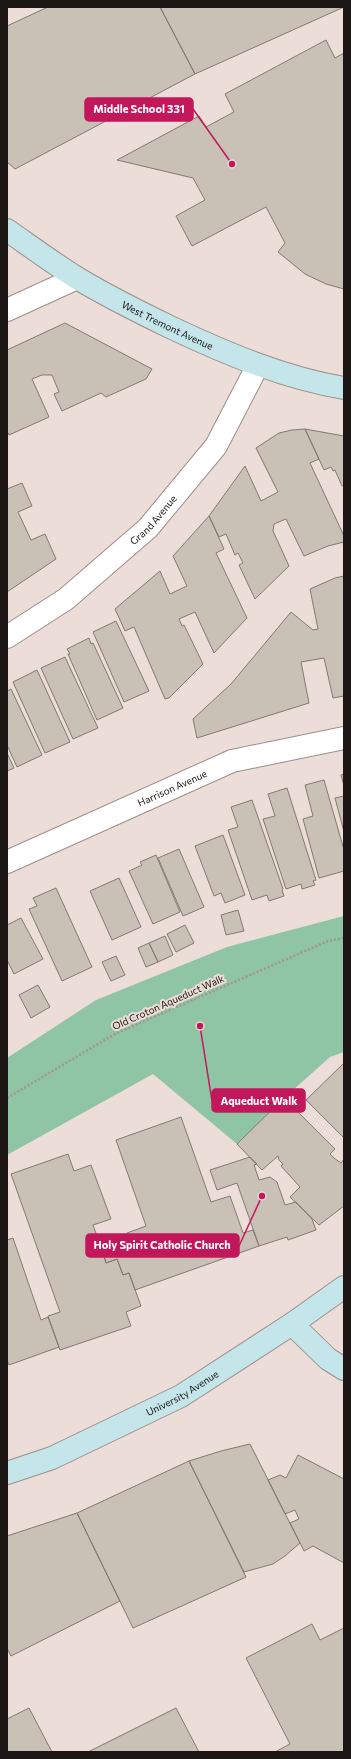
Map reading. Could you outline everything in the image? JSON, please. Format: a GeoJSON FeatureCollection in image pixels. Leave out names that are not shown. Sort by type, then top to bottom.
{"type":"FeatureCollection","features":[{"type":"Feature","properties":{"kind":"main road","name":"West Tremont Avenue"},"geometry":{"type":"LineString","coordinates":[[7,230],[77,278],[149,317],[216,348],[258,365],[302,379],[344,388]]}},
{"type":"Feature","properties":{"kind":"main road","name":"University Avenue"},"geometry":{"type":"LineString","coordinates":[[7,1473],[52,1458],[181,1396],[292,1324],[344,1287]]}},
{"type":"Feature","properties":{"kind":"main road"},"geometry":{"type":"LineString","coordinates":[[292,1324],[328,1359],[344,1369]]}},
{"type":"Feature","properties":{"kind":"street"},"geometry":{"type":"LineString","coordinates":[[7,310],[77,278]]}},
{"type":"Feature","properties":{"kind":"street","name":"Grand Avenue"},"geometry":{"type":"LineString","coordinates":[[7,637],[66,599],[148,528],[216,446],[258,365]]}},
{"type":"Feature","properties":{"kind":"street","name":"Harrison Avenue"},"geometry":{"type":"LineString","coordinates":[[7,862],[232,761],[344,738]]}},
{"type":"Feature","properties":{"kind":"path","name":"Old Croton Aqueduct Walk"},"geometry":{"type":"LineString","coordinates":[[7,1098],[115,1034],[328,941],[344,938]]}},
{"type":"Feature","properties":{"kind":"green space"},"geometry":{"type":"Polygon","coordinates":[[[344,916],[344,1052],[330,1057],[284,1098],[237,1144],[153,1074],[7,1155],[7,1058],[96,1000],[227,947],[344,916]]]}},
{"type":"Feature","properties":{"kind":"building"},"geometry":{"type":"Polygon","coordinates":[[[48,7],[160,7],[195,74],[15,169],[7,162],[7,26],[48,7]]]}},
{"type":"Feature","properties":{"kind":"building"},"geometry":{"type":"Polygon","coordinates":[[[160,7],[344,7],[195,74],[160,7]]]}},
{"type":"Feature","properties":{"kind":"building"},"geometry":{"type":"Polygon","coordinates":[[[326,40],[335,58],[344,53],[344,289],[326,284],[305,274],[278,252],[285,243],[266,207],[192,246],[176,216],[205,200],[193,178],[117,160],[199,116],[206,127],[234,112],[225,94],[326,40]]]}},
{"type":"Feature","properties":{"kind":"building"},"geometry":{"type":"Polygon","coordinates":[[[65,323],[152,369],[146,379],[106,397],[101,393],[62,411],[54,394],[59,392],[52,375],[42,375],[32,379],[49,417],[9,435],[7,431],[7,350],[65,323]]]}},
{"type":"Feature","properties":{"kind":"building"},"geometry":{"type":"Polygon","coordinates":[[[305,429],[319,459],[310,463],[344,536],[344,542],[328,546],[304,556],[286,519],[274,524],[273,531],[289,566],[255,599],[239,565],[243,563],[238,553],[235,555],[226,534],[219,537],[209,516],[245,466],[261,501],[278,492],[256,448],[279,433],[305,429]]]}},
{"type":"Feature","properties":{"kind":"building"},"geometry":{"type":"Polygon","coordinates":[[[305,429],[344,436],[344,485],[342,486],[335,470],[333,471],[331,467],[324,470],[305,429]]]}},
{"type":"Feature","properties":{"kind":"building"},"geometry":{"type":"Polygon","coordinates":[[[22,483],[32,506],[18,512],[31,540],[45,534],[56,559],[7,592],[7,489],[22,483]]]}},
{"type":"Feature","properties":{"kind":"building"},"geometry":{"type":"Polygon","coordinates":[[[209,516],[224,549],[216,553],[247,618],[214,653],[195,612],[179,619],[182,626],[184,625],[203,664],[169,698],[165,699],[134,627],[125,631],[115,609],[160,571],[170,594],[187,586],[173,556],[209,516]]]}},
{"type":"Feature","properties":{"kind":"building"},"geometry":{"type":"Polygon","coordinates":[[[344,576],[344,696],[333,698],[324,658],[301,662],[309,703],[197,738],[193,719],[231,684],[291,612],[313,630],[318,629],[310,589],[335,578],[344,576]]]}},
{"type":"Feature","properties":{"kind":"building"},"geometry":{"type":"Polygon","coordinates":[[[116,621],[149,691],[124,702],[93,632],[116,621]]]}},
{"type":"Feature","properties":{"kind":"building"},"geometry":{"type":"Polygon","coordinates":[[[89,638],[91,644],[93,643],[123,708],[97,720],[67,649],[89,638]]]}},
{"type":"Feature","properties":{"kind":"building"},"geometry":{"type":"Polygon","coordinates":[[[65,657],[98,728],[73,739],[41,668],[65,657]]]}},
{"type":"Feature","properties":{"kind":"building"},"geometry":{"type":"Polygon","coordinates":[[[37,670],[70,742],[45,753],[13,682],[37,670]]]}},
{"type":"Feature","properties":{"kind":"building"},"geometry":{"type":"Polygon","coordinates":[[[11,689],[42,755],[17,767],[7,745],[7,691],[11,689]]]}},
{"type":"Feature","properties":{"kind":"building"},"geometry":{"type":"Polygon","coordinates":[[[7,753],[14,768],[7,771],[7,753]]]}},
{"type":"Feature","properties":{"kind":"building"},"geometry":{"type":"Polygon","coordinates":[[[344,774],[344,786],[341,775],[344,774]]]}},
{"type":"Feature","properties":{"kind":"building"},"geometry":{"type":"Polygon","coordinates":[[[324,780],[344,850],[344,871],[319,878],[303,819],[313,816],[305,785],[324,780]]]}},
{"type":"Feature","properties":{"kind":"building"},"geometry":{"type":"Polygon","coordinates":[[[287,788],[316,880],[313,881],[315,885],[302,889],[301,884],[286,889],[263,819],[275,816],[268,794],[287,788]]]}},
{"type":"Feature","properties":{"kind":"building"},"geometry":{"type":"Polygon","coordinates":[[[344,796],[344,832],[335,798],[344,796]]]}},
{"type":"Feature","properties":{"kind":"building"},"geometry":{"type":"Polygon","coordinates":[[[252,800],[283,889],[284,896],[269,901],[267,895],[252,900],[228,830],[238,827],[231,807],[252,800]]]}},
{"type":"Feature","properties":{"kind":"building"},"geometry":{"type":"Polygon","coordinates":[[[223,835],[245,895],[225,903],[221,893],[214,896],[195,846],[223,835]]]}},
{"type":"Feature","properties":{"kind":"building"},"geometry":{"type":"Polygon","coordinates":[[[179,849],[204,907],[183,916],[158,858],[179,849]]]}},
{"type":"Feature","properties":{"kind":"building"},"geometry":{"type":"Polygon","coordinates":[[[156,855],[180,912],[153,924],[129,871],[142,865],[140,862],[156,855]]]}},
{"type":"Feature","properties":{"kind":"building"},"geometry":{"type":"Polygon","coordinates":[[[119,878],[141,927],[112,940],[90,891],[119,878]]]}},
{"type":"Feature","properties":{"kind":"building"},"geometry":{"type":"Polygon","coordinates":[[[56,888],[92,967],[62,981],[29,909],[37,906],[33,898],[56,888]]]}},
{"type":"Feature","properties":{"kind":"building"},"geometry":{"type":"Polygon","coordinates":[[[238,910],[244,931],[226,935],[221,915],[238,910]]]}},
{"type":"Feature","properties":{"kind":"building"},"geometry":{"type":"Polygon","coordinates":[[[21,918],[43,959],[14,974],[7,960],[7,925],[21,918]]]}},
{"type":"Feature","properties":{"kind":"building"},"geometry":{"type":"Polygon","coordinates":[[[185,925],[194,943],[176,952],[167,934],[185,925]]]}},
{"type":"Feature","properties":{"kind":"building"},"geometry":{"type":"Polygon","coordinates":[[[165,936],[173,955],[158,962],[149,943],[165,936]]]}},
{"type":"Feature","properties":{"kind":"building"},"geometry":{"type":"Polygon","coordinates":[[[149,943],[158,962],[146,967],[138,948],[149,943]]]}},
{"type":"Feature","properties":{"kind":"building"},"geometry":{"type":"Polygon","coordinates":[[[116,956],[125,975],[111,981],[102,962],[116,956]]]}},
{"type":"Feature","properties":{"kind":"building"},"geometry":{"type":"Polygon","coordinates":[[[38,985],[50,1007],[31,1018],[19,995],[38,985]]]}},
{"type":"Feature","properties":{"kind":"building"},"geometry":{"type":"Polygon","coordinates":[[[344,1063],[344,1138],[306,1100],[344,1063]]]}},
{"type":"Feature","properties":{"kind":"building"},"geometry":{"type":"Polygon","coordinates":[[[284,1098],[335,1149],[330,1154],[341,1163],[344,1159],[344,1206],[319,1225],[290,1197],[300,1187],[281,1166],[283,1164],[279,1160],[278,1156],[262,1170],[237,1144],[284,1098]]]}},
{"type":"Feature","properties":{"kind":"building"},"geometry":{"type":"Polygon","coordinates":[[[181,1117],[211,1202],[230,1196],[243,1233],[253,1230],[259,1246],[135,1290],[129,1273],[123,1275],[117,1259],[106,1263],[104,1256],[132,1246],[127,1233],[146,1226],[116,1140],[181,1117]]]}},
{"type":"Feature","properties":{"kind":"building"},"geometry":{"type":"Polygon","coordinates":[[[68,1154],[74,1171],[91,1165],[111,1219],[93,1225],[106,1263],[117,1259],[123,1275],[129,1273],[141,1306],[126,1312],[131,1326],[60,1350],[48,1316],[60,1312],[11,1174],[68,1154]]]}},
{"type":"Feature","properties":{"kind":"building"},"geometry":{"type":"Polygon","coordinates":[[[250,1157],[257,1164],[254,1165],[259,1180],[270,1177],[277,1182],[285,1205],[296,1202],[312,1219],[316,1230],[288,1240],[287,1237],[259,1246],[237,1183],[217,1190],[210,1170],[250,1157]]]}},
{"type":"Feature","properties":{"kind":"building"},"geometry":{"type":"Polygon","coordinates":[[[13,1238],[41,1320],[48,1317],[59,1347],[9,1365],[7,1360],[7,1240],[13,1238]]]}},
{"type":"Feature","properties":{"kind":"building"},"geometry":{"type":"Polygon","coordinates":[[[250,1444],[300,1543],[273,1564],[244,1572],[189,1461],[250,1444]]]}},
{"type":"Feature","properties":{"kind":"building"},"geometry":{"type":"Polygon","coordinates":[[[298,1455],[344,1479],[344,1563],[313,1546],[304,1551],[290,1523],[299,1519],[295,1510],[285,1514],[268,1480],[280,1475],[286,1478],[298,1455]]]}},
{"type":"Feature","properties":{"kind":"building"},"geometry":{"type":"Polygon","coordinates":[[[189,1461],[246,1577],[133,1628],[77,1513],[189,1461]]]}},
{"type":"Feature","properties":{"kind":"building"},"geometry":{"type":"Polygon","coordinates":[[[77,1513],[120,1601],[11,1656],[7,1648],[7,1536],[77,1513]]]}},
{"type":"Feature","properties":{"kind":"building"},"geometry":{"type":"Polygon","coordinates":[[[312,1624],[320,1640],[344,1628],[344,1752],[275,1752],[290,1744],[246,1658],[312,1624]]]}},
{"type":"Feature","properties":{"kind":"building"},"geometry":{"type":"Polygon","coordinates":[[[29,1708],[52,1752],[7,1752],[7,1719],[29,1708]]]}},
{"type":"Feature","properties":{"kind":"building"},"geometry":{"type":"Polygon","coordinates":[[[176,1708],[199,1752],[88,1752],[176,1708]]]}},
{"type":"Feature","properties":{"kind":"place","name":"Middle School 331"},"geometry":{"type":"Point","coordinates":[232,164]}},
{"type":"Feature","properties":{"kind":"place","name":"Aqueduct Walk"},"geometry":{"type":"Point","coordinates":[200,1026]}},
{"type":"Feature","properties":{"kind":"place","name":"Holy Spirit Catholic Church"},"geometry":{"type":"Point","coordinates":[262,1196]}}]}
